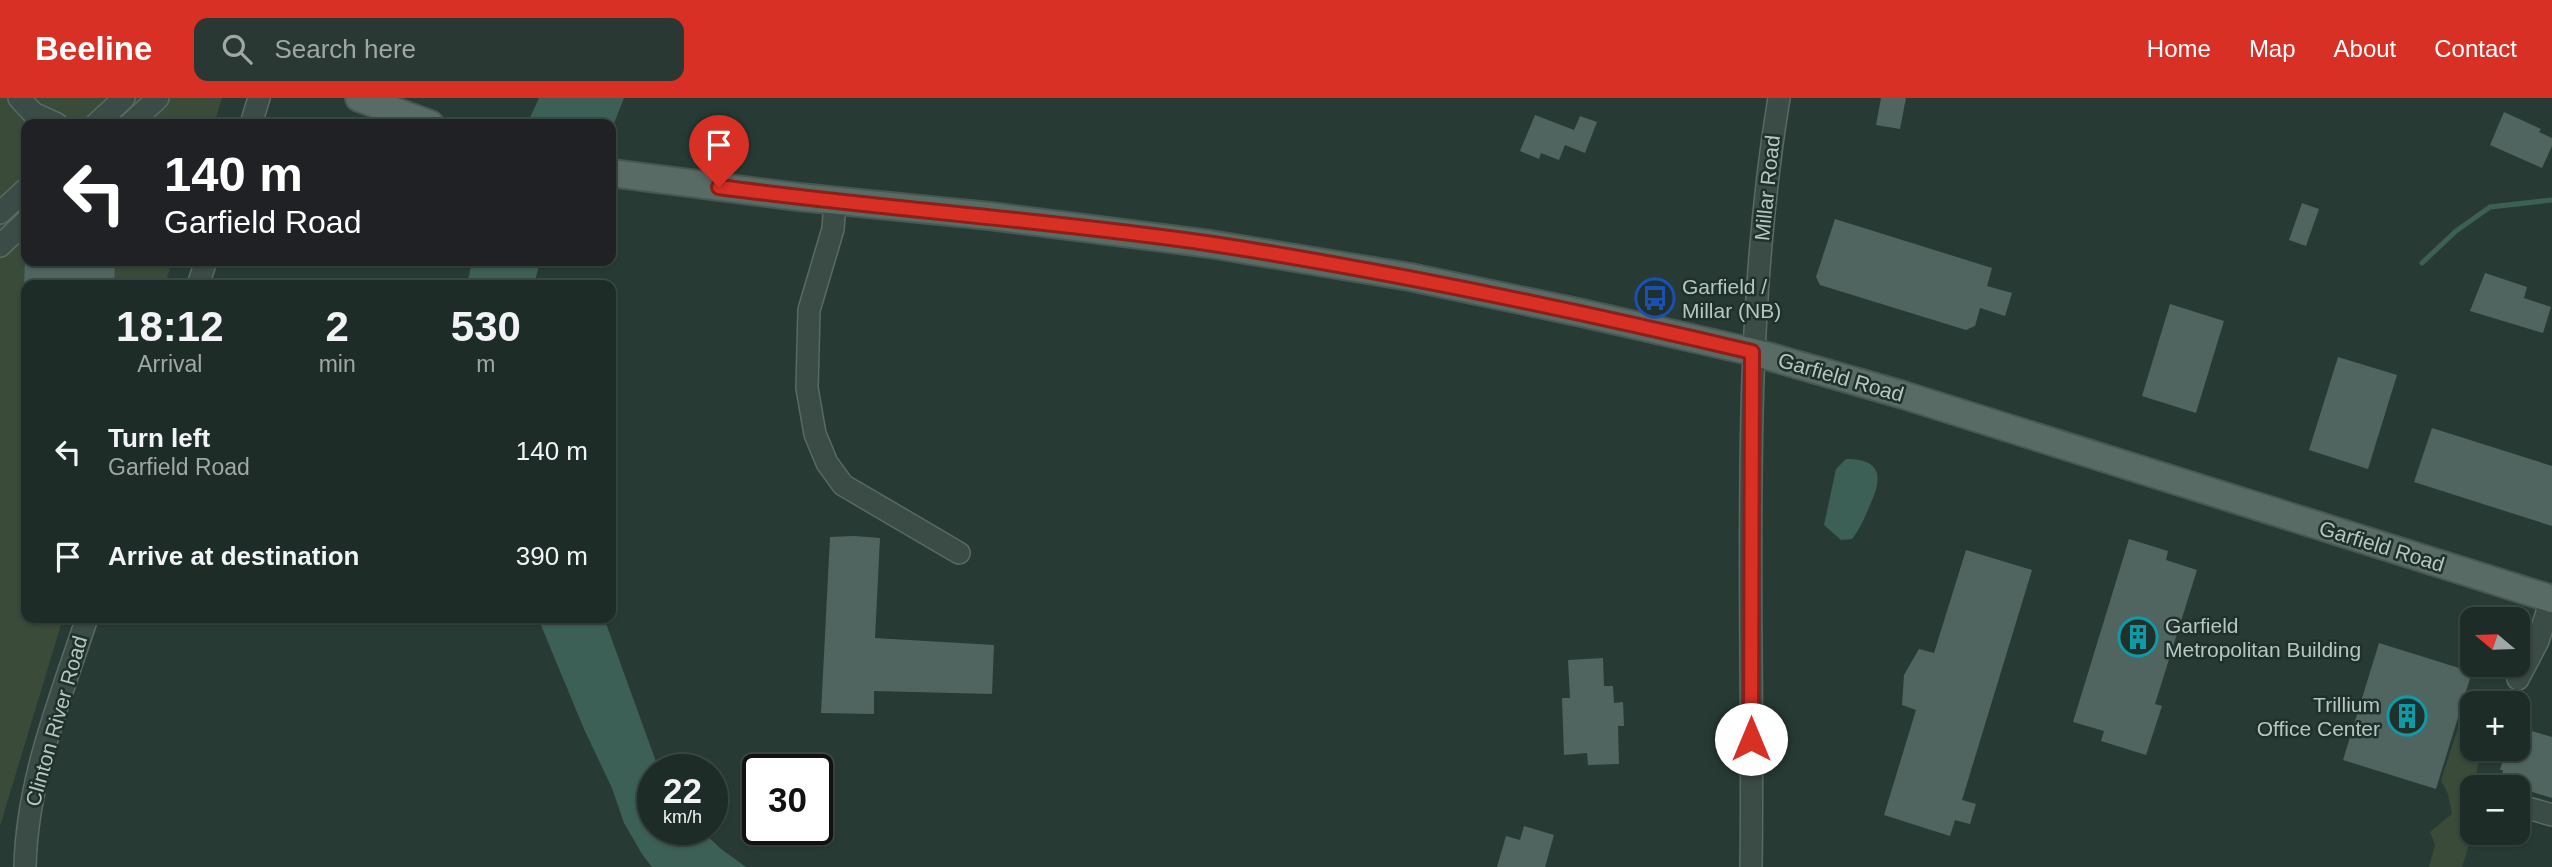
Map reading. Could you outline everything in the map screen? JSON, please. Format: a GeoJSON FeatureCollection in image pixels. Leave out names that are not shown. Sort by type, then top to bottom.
{"type":"FeatureCollection","features":[{"type":"Feature","properties":{"kind":"main road"},"geometry":{"type":"LineString","coordinates":[[359,98],[416,119]]}},
{"type":"Feature","properties":{"kind":"main road","name":"Garfield Road"},"geometry":{"type":"LineString","coordinates":[[616,174],[835,201],[990,216],[1307,259],[1437,283],[1752,352],[1900,394],[2552,599]]}},
{"type":"Feature","properties":{"kind":"street"},"geometry":{"type":"LineString","coordinates":[[19,98],[33,113],[46,119]]}},
{"type":"Feature","properties":{"kind":"street"},"geometry":{"type":"LineString","coordinates":[[101,119],[124,98]]}},
{"type":"Feature","properties":{"kind":"street"},"geometry":{"type":"LineString","coordinates":[[135,119],[158,98]]}},
{"type":"Feature","properties":{"kind":"street"},"geometry":{"type":"LineString","coordinates":[[253,119],[259,98]]}},
{"type":"Feature","properties":{"kind":"street","name":"Millar Road"},"geometry":{"type":"LineString","coordinates":[[1751,867],[1752,352],[1765,209],[1779,98]]}},
{"type":"Feature","properties":{"kind":"street"},"geometry":{"type":"LineString","coordinates":[[0,213],[21,194]]}},
{"type":"Feature","properties":{"kind":"street"},"geometry":{"type":"LineString","coordinates":[[835,201],[833,229],[809,310],[807,388],[815,434],[827,463],[843,485],[959,553]]}},
{"type":"Feature","properties":{"kind":"street"},"geometry":{"type":"LineString","coordinates":[[0,246],[21,226]]}},
{"type":"Feature","properties":{"kind":"street"},"geometry":{"type":"LineString","coordinates":[[2518,679],[2538,641],[2552,599]]}},
{"type":"Feature","properties":{"kind":"street","name":"Clinton River Road"},"geometry":{"type":"LineString","coordinates":[[25,867],[29,809],[38,771],[85,623]]}},
{"type":"Feature","properties":{"kind":"street"},"geometry":{"type":"LineString","coordinates":[[2530,809],[2552,815]]}},
{"type":"Feature","properties":{"kind":"shaded area"},"geometry":{"type":"Polygon","coordinates":[[[0,98],[222,98],[216,119],[21,119],[21,266],[171,266],[166,280],[21,280],[21,623],[61,623],[0,826],[0,98]]]}},
{"type":"Feature","properties":{"kind":"shaded area"},"geometry":{"type":"Polygon","coordinates":[[[539,98],[624,98],[616,119],[529,119],[539,98]]]}},
{"type":"Feature","properties":{"kind":"shaded area"},"geometry":{"type":"Polygon","coordinates":[[[471,266],[539,266],[535,280],[468,280],[471,266]]]}},
{"type":"Feature","properties":{"kind":"shaded area"},"geometry":{"type":"Polygon","coordinates":[[[1846,459],[1867,462],[1873,466],[1878,478],[1874,495],[1857,531],[1852,539],[1841,540],[1824,525],[1836,469],[1846,459]]]}},
{"type":"Feature","properties":{"kind":"shaded area"},"geometry":{"type":"Polygon","coordinates":[[[540,623],[606,623],[653,754],[637,754],[637,845],[717,845],[746,867],[652,867],[642,854],[624,823],[612,788],[540,623]]]}},
{"type":"Feature","properties":{"kind":"shaded area"},"geometry":{"type":"Polygon","coordinates":[[[2460,723],[2460,761],[2479,761],[2476,775],[2460,775],[2460,845],[2469,845],[2462,867],[2429,867],[2435,845],[2430,832],[2452,814],[2448,794],[2441,780],[2460,723]]]}},
{"type":"Feature","properties":{"kind":"building"},"geometry":{"type":"Polygon","coordinates":[[[1881,98],[1906,98],[1900,129],[1876,125],[1881,98]]]}},
{"type":"Feature","properties":{"kind":"building"},"geometry":{"type":"Polygon","coordinates":[[[2504,112],[2541,129],[2539,132],[2552,138],[2552,146],[2542,168],[2490,145],[2504,112]]]}},
{"type":"Feature","properties":{"kind":"building"},"geometry":{"type":"Polygon","coordinates":[[[1535,115],[1574,130],[1580,116],[1597,122],[1585,153],[1565,145],[1559,160],[1541,153],[1539,159],[1520,151],[1535,115]]]}},
{"type":"Feature","properties":{"kind":"building"},"geometry":{"type":"Polygon","coordinates":[[[2302,203],[2319,209],[2306,246],[2289,240],[2302,203]]]}},
{"type":"Feature","properties":{"kind":"building"},"geometry":{"type":"Polygon","coordinates":[[[1835,219],[1992,268],[1987,286],[2012,293],[2005,316],[1980,308],[1975,326],[1966,330],[1820,285],[1816,277],[1835,219]]]}},
{"type":"Feature","properties":{"kind":"building"},"geometry":{"type":"Polygon","coordinates":[[[25,266],[115,266],[114,280],[24,280],[25,266]]]}},
{"type":"Feature","properties":{"kind":"building"},"geometry":{"type":"Polygon","coordinates":[[[2485,273],[2527,287],[2524,298],[2551,307],[2543,333],[2470,311],[2485,273]]]}},
{"type":"Feature","properties":{"kind":"building"},"geometry":{"type":"Polygon","coordinates":[[[2170,304],[2224,321],[2196,413],[2142,396],[2170,304]]]}},
{"type":"Feature","properties":{"kind":"building"},"geometry":{"type":"Polygon","coordinates":[[[2338,357],[2397,375],[2368,469],[2309,450],[2338,357]]]}},
{"type":"Feature","properties":{"kind":"building"},"geometry":{"type":"Polygon","coordinates":[[[2432,428],[2552,466],[2552,526],[2414,482],[2432,428]]]}},
{"type":"Feature","properties":{"kind":"building"},"geometry":{"type":"Polygon","coordinates":[[[830,537],[880,538],[875,638],[994,645],[992,694],[874,691],[874,714],[821,713],[830,537]]]}},
{"type":"Feature","properties":{"kind":"building","name":"Garfield Metropolitan Building"},"geometry":{"type":"Polygon","coordinates":[[[2129,539],[2168,551],[2166,560],[2197,570],[2155,704],[2162,706],[2146,755],[2101,741],[2104,731],[2073,722],[2129,539]]]}},
{"type":"Feature","properties":{"kind":"building"},"geometry":{"type":"Polygon","coordinates":[[[1966,550],[2032,570],[1962,800],[1976,804],[1970,824],[1955,820],[1950,836],[1884,815],[1916,710],[1902,705],[1904,675],[1919,649],[1934,653],[1966,550]]]}},
{"type":"Feature","properties":{"kind":"building","name":"Trillium Office Center"},"geometry":{"type":"Polygon","coordinates":[[[2379,643],[2460,668],[2460,677],[2470,677],[2466,691],[2460,691],[2460,711],[2436,789],[2343,760],[2379,643]]]}},
{"type":"Feature","properties":{"kind":"building"},"geometry":{"type":"Polygon","coordinates":[[[1603,658],[1604,686],[1613,686],[1614,703],[1623,702],[1624,726],[1618,726],[1619,764],[1588,765],[1587,753],[1564,755],[1562,698],[1570,698],[1568,660],[1603,658]]]}},
{"type":"Feature","properties":{"kind":"building"},"geometry":{"type":"Polygon","coordinates":[[[2530,731],[2552,737],[2552,798],[2530,791],[2530,775],[2502,775],[2503,770],[2500,770],[2503,761],[2530,761],[2530,731]]]}},
{"type":"Feature","properties":{"kind":"building"},"geometry":{"type":"Polygon","coordinates":[[[1524,826],[1554,835],[1545,867],[1497,867],[1506,836],[1520,840],[1524,826]]]}},
{"type":"Feature","properties":{"kind":"waterway"},"geometry":{"type":"LineString","coordinates":[[2422,263],[2456,231],[2490,207],[2552,200]]}},
{"type":"Feature","properties":{"kind":"place","name":"Garfield / Millar (NB)"},"geometry":{"type":"Point","coordinates":[1655,298]}},
{"type":"Feature","properties":{"kind":"place","name":"Garfield Metropolitan Building"},"geometry":{"type":"Point","coordinates":[2138,637]}},
{"type":"Feature","properties":{"kind":"place","name":"Trillium Office Center"},"geometry":{"type":"Point","coordinates":[2407,716]}},
{"type":"Feature","properties":{"kind":"route"},"geometry":{"type":"LineString","coordinates":[[719,187],[990,216],[1307,259],[1435,282],[1752,352],[1751,739]]}}]}
